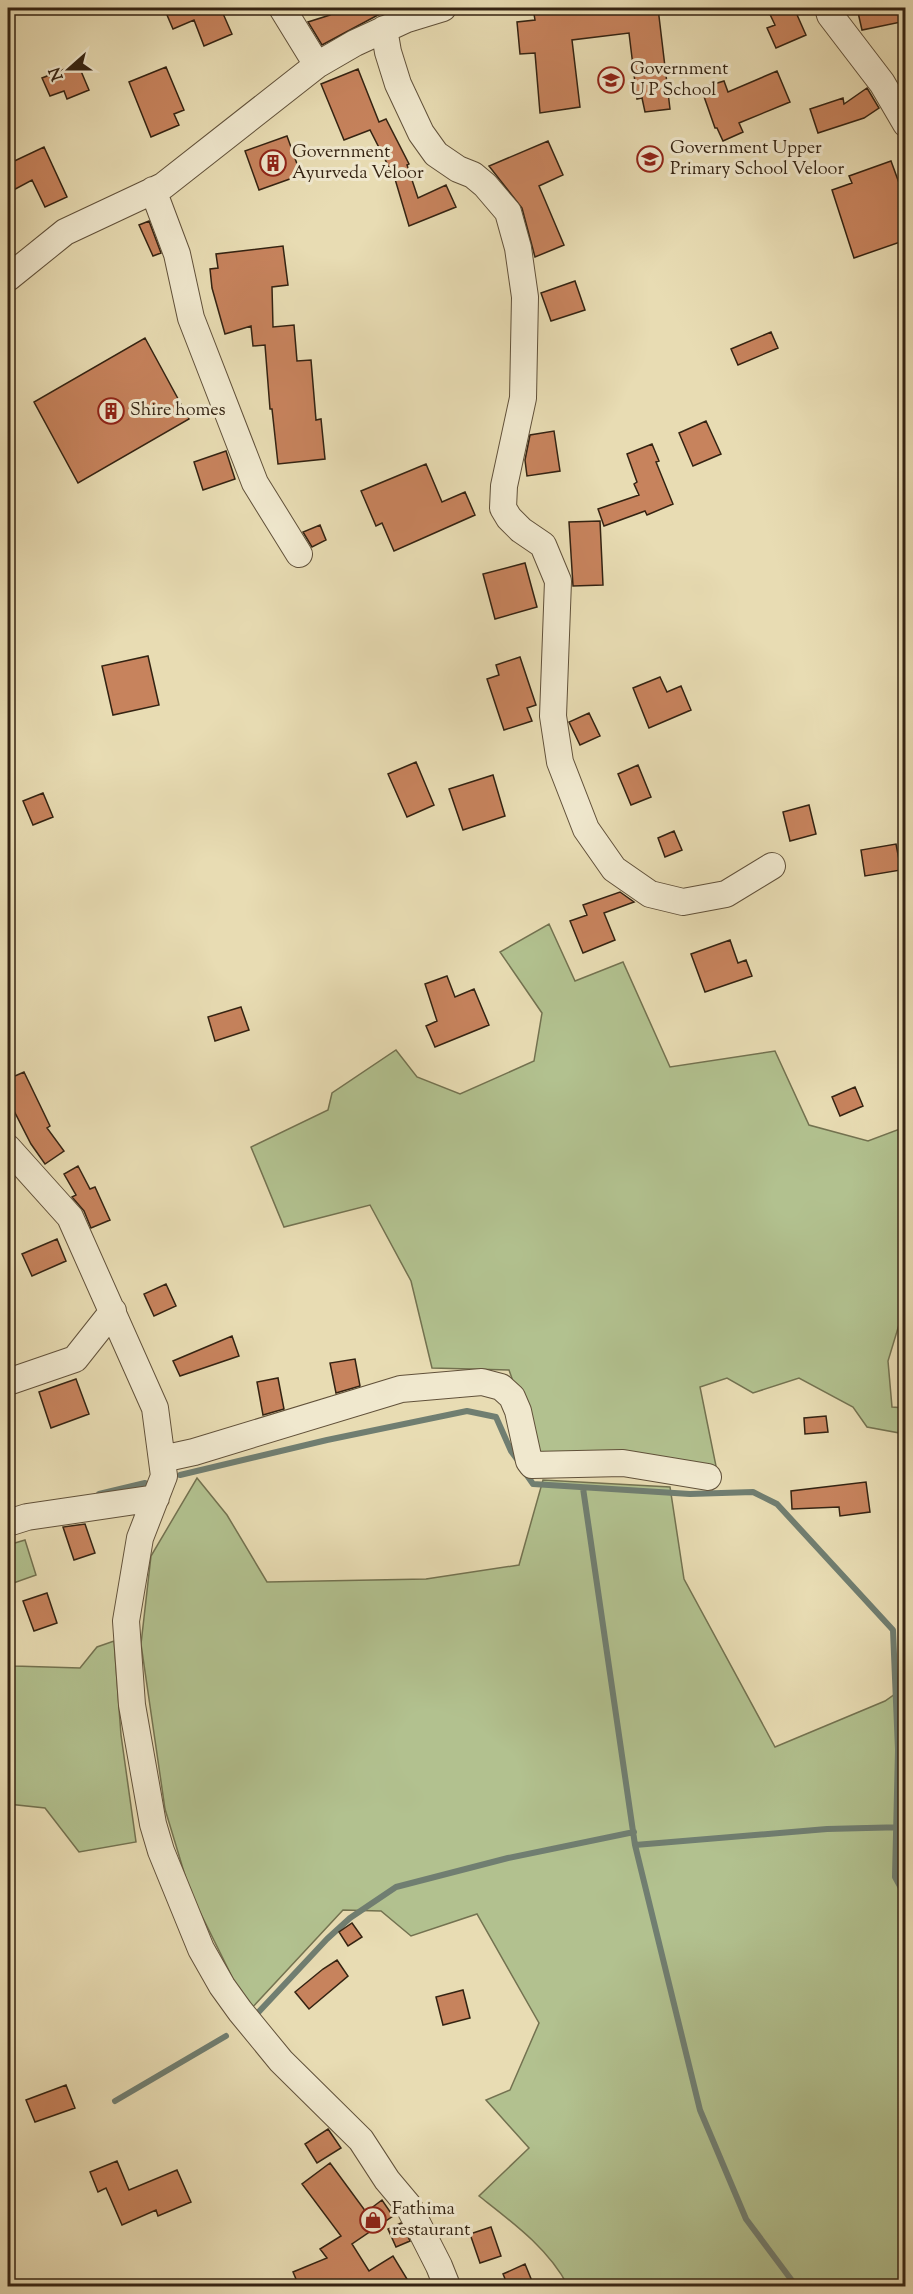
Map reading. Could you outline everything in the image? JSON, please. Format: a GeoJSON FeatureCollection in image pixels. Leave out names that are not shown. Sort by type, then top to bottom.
{"type":"FeatureCollection","features":[{"type":"Feature","properties":{"kind":"street"},"geometry":{"type":"LineString","coordinates":[[282,8],[317,65]]}},
{"type":"Feature","properties":{"kind":"street"},"geometry":{"type":"LineString","coordinates":[[8,278],[65,232],[163,186],[317,65],[355,43],[443,8]]}},
{"type":"Feature","properties":{"kind":"street"},"geometry":{"type":"LineString","coordinates":[[828,8],[830,15],[882,82],[906,124]]}},
{"type":"Feature","properties":{"kind":"street"},"geometry":{"type":"LineString","coordinates":[[384,30],[398,84],[421,133],[436,154],[473,175],[485,185],[508,212],[518,248],[525,297],[523,398],[504,486],[502,508],[521,530],[543,545],[558,580],[553,716],[560,762],[586,829],[614,869],[650,894],[683,902],[726,894],[771,866]]}},
{"type":"Feature","properties":{"kind":"street"},"geometry":{"type":"LineString","coordinates":[[153,190],[177,254],[191,318],[255,483],[299,554]]}},
{"type":"Feature","properties":{"kind":"street"},"geometry":{"type":"LineString","coordinates":[[8,1148],[70,1216],[155,1408],[164,1476],[140,1538],[126,1621],[132,1705],[153,1824],[161,1851],[201,1949],[222,1986],[281,2061],[361,2140],[387,2180],[408,2205],[447,2286]]}},
{"type":"Feature","properties":{"kind":"street"},"geometry":{"type":"LineString","coordinates":[[8,1382],[75,1359],[113,1311]]}},
{"type":"Feature","properties":{"kind":"street"},"geometry":{"type":"LineString","coordinates":[[162,1459],[194,1452],[401,1389],[482,1382],[501,1387],[512,1396],[532,1465],[622,1463],[708,1477]]}},
{"type":"Feature","properties":{"kind":"street"},"geometry":{"type":"LineString","coordinates":[[8,1523],[27,1517],[156,1498]]}},
{"type":"Feature","properties":{"kind":"green space"},"geometry":{"type":"Polygon","coordinates":[[[549,924],[575,981],[623,962],[670,1067],[775,1051],[809,1125],[868,1141],[905,1127],[905,1305],[888,1361],[892,1407],[905,1408],[905,1434],[867,1427],[853,1407],[799,1378],[753,1393],[727,1378],[700,1387],[716,1466],[624,1454],[540,1458],[509,1370],[432,1368],[411,1281],[370,1205],[284,1227],[251,1147],[328,1110],[332,1093],[396,1050],[417,1077],[460,1094],[534,1061],[542,1013],[500,952],[549,924]]]}},
{"type":"Feature","properties":{"kind":"green space"},"geometry":{"type":"Polygon","coordinates":[[[197,1478],[227,1515],[267,1582],[426,1579],[519,1565],[543,1480],[670,1487],[684,1579],[775,1747],[885,1701],[905,1687],[905,2286],[568,2286],[560,2272],[540,2248],[479,2196],[529,2148],[486,2100],[510,2090],[539,2023],[477,1914],[411,1936],[381,1911],[343,1910],[249,2011],[190,1892],[165,1809],[141,1644],[151,1556],[197,1478]]]}},
{"type":"Feature","properties":{"kind":"green space"},"geometry":{"type":"Polygon","coordinates":[[[25,1540],[36,1575],[8,1585],[8,1545],[25,1540]]]}},
{"type":"Feature","properties":{"kind":"green space"},"geometry":{"type":"Polygon","coordinates":[[[8,1639],[14,1666],[80,1668],[97,1647],[114,1641],[121,1735],[136,1842],[79,1852],[45,1808],[8,1804],[8,1639]]]}},
{"type":"Feature","properties":{"kind":"building"},"geometry":{"type":"Polygon","coordinates":[[[164,8],[224,8],[221,9],[232,34],[204,46],[194,20],[173,29],[164,8]]]}},
{"type":"Feature","properties":{"kind":"building"},"geometry":{"type":"Polygon","coordinates":[[[342,8],[391,8],[322,45],[308,22],[330,15],[342,8]]]}},
{"type":"Feature","properties":{"kind":"building"},"geometry":{"type":"Polygon","coordinates":[[[533,8],[569,8],[569,12],[603,8],[658,8],[670,109],[645,112],[642,98],[637,99],[629,33],[572,40],[580,107],[540,113],[535,53],[520,54],[517,22],[535,20],[533,8]]]}},
{"type":"Feature","properties":{"kind":"building"},"geometry":{"type":"Polygon","coordinates":[[[767,8],[794,8],[806,35],[776,48],[767,28],[775,25],[767,8]]]}},
{"type":"Feature","properties":{"kind":"building"},"geometry":{"type":"Polygon","coordinates":[[[857,8],[906,8],[906,21],[862,30],[857,8]]]}},
{"type":"Feature","properties":{"kind":"building"},"geometry":{"type":"Polygon","coordinates":[[[78,64],[89,90],[67,99],[64,91],[50,96],[42,78],[78,64]]]}},
{"type":"Feature","properties":{"kind":"building"},"geometry":{"type":"Polygon","coordinates":[[[166,67],[184,110],[174,114],[179,125],[151,137],[129,82],[166,67]]]}},
{"type":"Feature","properties":{"kind":"building"},"geometry":{"type":"Polygon","coordinates":[[[358,69],[379,122],[386,119],[409,164],[407,165],[418,198],[446,185],[456,207],[409,226],[395,179],[370,130],[344,140],[321,84],[358,69]]]}},
{"type":"Feature","properties":{"kind":"building"},"geometry":{"type":"Polygon","coordinates":[[[777,71],[790,102],[739,123],[743,132],[723,141],[715,128],[701,88],[724,81],[728,92],[777,71]]]}},
{"type":"Feature","properties":{"kind":"building"},"geometry":{"type":"Polygon","coordinates":[[[867,88],[879,108],[864,118],[818,133],[810,109],[843,98],[844,104],[867,88]]]}},
{"type":"Feature","properties":{"kind":"building","name":"Government Ayurveda Veloor"},"geometry":{"type":"Polygon","coordinates":[[[287,136],[301,175],[259,190],[245,151],[287,136]]]}},
{"type":"Feature","properties":{"kind":"building"},"geometry":{"type":"Polygon","coordinates":[[[548,141],[563,175],[539,186],[564,245],[535,257],[522,208],[489,166],[548,141]]]}},
{"type":"Feature","properties":{"kind":"building"},"geometry":{"type":"Polygon","coordinates":[[[44,147],[67,197],[45,207],[32,180],[8,193],[8,164],[44,147]]]}},
{"type":"Feature","properties":{"kind":"building"},"geometry":{"type":"Polygon","coordinates":[[[891,161],[906,202],[906,240],[854,258],[832,190],[852,183],[849,176],[891,161]]]}},
{"type":"Feature","properties":{"kind":"building"},"geometry":{"type":"Polygon","coordinates":[[[149,221],[161,253],[153,256],[139,225],[149,221]]]}},
{"type":"Feature","properties":{"kind":"building"},"geometry":{"type":"Polygon","coordinates":[[[283,246],[288,285],[272,287],[273,327],[294,325],[297,361],[311,360],[316,420],[321,419],[325,459],[278,464],[272,409],[270,409],[265,345],[253,346],[251,326],[225,334],[212,288],[210,269],[218,268],[216,254],[283,246]]]}},
{"type":"Feature","properties":{"kind":"building"},"geometry":{"type":"Polygon","coordinates":[[[575,281],[585,310],[551,321],[541,293],[575,281]]]}},
{"type":"Feature","properties":{"kind":"building"},"geometry":{"type":"Polygon","coordinates":[[[771,332],[778,348],[738,365],[731,349],[771,332]]]}},
{"type":"Feature","properties":{"kind":"building","name":"Shire homes"},"geometry":{"type":"Polygon","coordinates":[[[145,338],[189,419],[78,483],[34,402],[145,338]]]}},
{"type":"Feature","properties":{"kind":"building"},"geometry":{"type":"Polygon","coordinates":[[[706,421],[721,454],[693,466],[679,433],[706,421]]]}},
{"type":"Feature","properties":{"kind":"building"},"geometry":{"type":"Polygon","coordinates":[[[554,431],[560,471],[527,476],[525,460],[530,435],[554,431]]]}},
{"type":"Feature","properties":{"kind":"building"},"geometry":{"type":"Polygon","coordinates":[[[652,444],[659,461],[656,462],[673,504],[647,515],[645,511],[604,526],[598,509],[639,495],[627,454],[652,444]]]}},
{"type":"Feature","properties":{"kind":"building"},"geometry":{"type":"Polygon","coordinates":[[[226,451],[235,479],[203,490],[194,462],[226,451]]]}},
{"type":"Feature","properties":{"kind":"building"},"geometry":{"type":"Polygon","coordinates":[[[426,464],[442,502],[465,492],[475,515],[394,551],[382,523],[376,526],[361,491],[426,464]]]}},
{"type":"Feature","properties":{"kind":"building"},"geometry":{"type":"Polygon","coordinates":[[[600,521],[603,585],[573,586],[569,522],[600,521]]]}},
{"type":"Feature","properties":{"kind":"building"},"geometry":{"type":"Polygon","coordinates":[[[320,525],[326,540],[312,547],[303,532],[320,525]]]}},
{"type":"Feature","properties":{"kind":"building"},"geometry":{"type":"Polygon","coordinates":[[[525,563],[537,607],[495,619],[483,574],[525,563]]]}},
{"type":"Feature","properties":{"kind":"building"},"geometry":{"type":"Polygon","coordinates":[[[148,656],[159,705],[113,715],[102,666],[148,656]]]}},
{"type":"Feature","properties":{"kind":"building"},"geometry":{"type":"Polygon","coordinates":[[[520,657],[536,705],[527,708],[532,721],[504,730],[487,679],[499,675],[496,665],[520,657]]]}},
{"type":"Feature","properties":{"kind":"building"},"geometry":{"type":"Polygon","coordinates":[[[660,677],[667,692],[681,686],[691,710],[649,728],[633,688],[660,677]]]}},
{"type":"Feature","properties":{"kind":"building"},"geometry":{"type":"Polygon","coordinates":[[[589,713],[600,736],[580,745],[569,722],[589,713]]]}},
{"type":"Feature","properties":{"kind":"building"},"geometry":{"type":"Polygon","coordinates":[[[416,762],[434,805],[407,817],[388,774],[416,762]]]}},
{"type":"Feature","properties":{"kind":"building"},"geometry":{"type":"Polygon","coordinates":[[[638,765],[651,797],[631,805],[618,774],[638,765]]]}},
{"type":"Feature","properties":{"kind":"building"},"geometry":{"type":"Polygon","coordinates":[[[493,775],[505,816],[463,830],[449,789],[493,775]]]}},
{"type":"Feature","properties":{"kind":"building"},"geometry":{"type":"Polygon","coordinates":[[[43,793],[53,817],[33,825],[23,801],[43,793]]]}},
{"type":"Feature","properties":{"kind":"building"},"geometry":{"type":"Polygon","coordinates":[[[809,805],[816,834],[790,841],[783,812],[809,805]]]}},
{"type":"Feature","properties":{"kind":"building"},"geometry":{"type":"Polygon","coordinates":[[[674,831],[682,850],[665,857],[658,838],[674,831]]]}},
{"type":"Feature","properties":{"kind":"building"},"geometry":{"type":"Polygon","coordinates":[[[896,844],[901,870],[865,876],[861,850],[896,844]]]}},
{"type":"Feature","properties":{"kind":"building"},"geometry":{"type":"Polygon","coordinates":[[[620,892],[634,902],[604,913],[615,940],[583,953],[570,921],[587,915],[583,905],[620,892]]]}},
{"type":"Feature","properties":{"kind":"building"},"geometry":{"type":"Polygon","coordinates":[[[730,940],[738,963],[746,960],[752,976],[705,992],[691,954],[730,940]]]}},
{"type":"Feature","properties":{"kind":"building"},"geometry":{"type":"Polygon","coordinates":[[[447,976],[455,997],[474,989],[489,1025],[435,1047],[426,1026],[437,1021],[425,984],[447,976]]]}},
{"type":"Feature","properties":{"kind":"building"},"geometry":{"type":"Polygon","coordinates":[[[241,1007],[249,1030],[215,1041],[208,1017],[241,1007]]]}},
{"type":"Feature","properties":{"kind":"building"},"geometry":{"type":"Polygon","coordinates":[[[24,1072],[50,1126],[47,1128],[64,1151],[45,1164],[31,1144],[12,1107],[8,1109],[8,1079],[24,1072]]]}},
{"type":"Feature","properties":{"kind":"building"},"geometry":{"type":"Polygon","coordinates":[[[855,1087],[863,1106],[840,1116],[832,1097],[855,1087]]]}},
{"type":"Feature","properties":{"kind":"building"},"geometry":{"type":"Polygon","coordinates":[[[78,1166],[90,1189],[95,1187],[110,1220],[91,1228],[84,1211],[72,1197],[76,1195],[64,1174],[78,1166]]]}},
{"type":"Feature","properties":{"kind":"building"},"geometry":{"type":"Polygon","coordinates":[[[57,1239],[66,1261],[32,1276],[22,1254],[57,1239]]]}},
{"type":"Feature","properties":{"kind":"building"},"geometry":{"type":"Polygon","coordinates":[[[166,1284],[176,1306],[154,1316],[144,1294],[166,1284]]]}},
{"type":"Feature","properties":{"kind":"building"},"geometry":{"type":"Polygon","coordinates":[[[232,1336],[239,1356],[180,1376],[173,1361],[232,1336]]]}},
{"type":"Feature","properties":{"kind":"building"},"geometry":{"type":"Polygon","coordinates":[[[355,1359],[360,1386],[336,1393],[330,1363],[355,1359]]]}},
{"type":"Feature","properties":{"kind":"building"},"geometry":{"type":"Polygon","coordinates":[[[278,1378],[284,1409],[263,1415],[257,1382],[278,1378]]]}},
{"type":"Feature","properties":{"kind":"building"},"geometry":{"type":"Polygon","coordinates":[[[76,1379],[89,1414],[51,1428],[39,1392],[76,1379]]]}},
{"type":"Feature","properties":{"kind":"building"},"geometry":{"type":"Polygon","coordinates":[[[826,1416],[828,1432],[805,1434],[804,1418],[826,1416]]]}},
{"type":"Feature","properties":{"kind":"building"},"geometry":{"type":"Polygon","coordinates":[[[866,1482],[870,1512],[840,1516],[839,1507],[792,1509],[791,1491],[866,1482]]]}},
{"type":"Feature","properties":{"kind":"building"},"geometry":{"type":"Polygon","coordinates":[[[85,1524],[95,1553],[74,1560],[63,1527],[85,1524]]]}},
{"type":"Feature","properties":{"kind":"building"},"geometry":{"type":"Polygon","coordinates":[[[47,1593],[57,1623],[34,1631],[23,1601],[47,1593]]]}},
{"type":"Feature","properties":{"kind":"building"},"geometry":{"type":"Polygon","coordinates":[[[352,1923],[362,1937],[348,1946],[339,1932],[352,1923]]]}},
{"type":"Feature","properties":{"kind":"building"},"geometry":{"type":"Polygon","coordinates":[[[337,1960],[348,1976],[309,2009],[295,1992],[337,1960]]]}},
{"type":"Feature","properties":{"kind":"building"},"geometry":{"type":"Polygon","coordinates":[[[463,1990],[470,2018],[443,2025],[436,1997],[463,1990]]]}},
{"type":"Feature","properties":{"kind":"building"},"geometry":{"type":"Polygon","coordinates":[[[66,2085],[75,2108],[35,2122],[26,2100],[66,2085]]]}},
{"type":"Feature","properties":{"kind":"building"},"geometry":{"type":"Polygon","coordinates":[[[328,2129],[341,2148],[317,2163],[305,2144],[328,2129]]]}},
{"type":"Feature","properties":{"kind":"building"},"geometry":{"type":"Polygon","coordinates":[[[117,2161],[129,2190],[177,2170],[191,2202],[158,2216],[156,2210],[122,2225],[106,2188],[98,2192],[90,2172],[117,2161]]]}},
{"type":"Feature","properties":{"kind":"building"},"geometry":{"type":"Polygon","coordinates":[[[330,2163],[366,2212],[382,2200],[393,2216],[352,2244],[369,2271],[393,2256],[407,2279],[395,2286],[299,2286],[293,2272],[327,2258],[320,2249],[341,2236],[302,2184],[330,2163]]]}},
{"type":"Feature","properties":{"kind":"building"},"geometry":{"type":"Polygon","coordinates":[[[401,2223],[410,2241],[396,2247],[388,2229],[401,2223]]]}},
{"type":"Feature","properties":{"kind":"building"},"geometry":{"type":"Polygon","coordinates":[[[491,2227],[501,2256],[480,2263],[470,2234],[491,2227]]]}},
{"type":"Feature","properties":{"kind":"building"},"geometry":{"type":"Polygon","coordinates":[[[525,2264],[534,2286],[508,2286],[503,2274],[525,2264]]]}},
{"type":"Feature","properties":{"kind":"waterway"},"geometry":{"type":"LineString","coordinates":[[180,1475],[327,1440],[467,1411],[496,1417],[511,1451],[519,1462]]}},
{"type":"Feature","properties":{"kind":"waterway"},"geometry":{"type":"LineString","coordinates":[[524,1471],[533,1484],[690,1494],[753,1492],[777,1504],[893,1630],[898,1750],[895,1877],[906,1897]]}},
{"type":"Feature","properties":{"kind":"waterway"},"geometry":{"type":"LineString","coordinates":[[99,1494],[145,1483]]}},
{"type":"Feature","properties":{"kind":"waterway"},"geometry":{"type":"LineString","coordinates":[[583,1488],[635,1845],[700,2110],[746,2219],[796,2286]]}},
{"type":"Feature","properties":{"kind":"waterway"},"geometry":{"type":"LineString","coordinates":[[635,1845],[827,1829],[906,1827]]}},
{"type":"Feature","properties":{"kind":"waterway"},"geometry":{"type":"LineString","coordinates":[[254,2017],[327,1939],[350,1918],[396,1887],[508,1858],[634,1832]]}},
{"type":"Feature","properties":{"kind":"waterway"},"geometry":{"type":"LineString","coordinates":[[115,2101],[226,2036]]}},
{"type":"Feature","properties":{"kind":"place","name":"Government U P School"},"geometry":{"type":"Point","coordinates":[611,80]}},
{"type":"Feature","properties":{"kind":"place","name":"Government Upper Primary School Veloor"},"geometry":{"type":"Point","coordinates":[650,159]}},
{"type":"Feature","properties":{"kind":"place","name":"Government Ayurveda Veloor"},"geometry":{"type":"Point","coordinates":[273,163]}},
{"type":"Feature","properties":{"kind":"place","name":"Shire homes"},"geometry":{"type":"Point","coordinates":[111,411]}},
{"type":"Feature","properties":{"kind":"place","name":"Fathima restaurant"},"geometry":{"type":"Point","coordinates":[373,2220]}}]}
